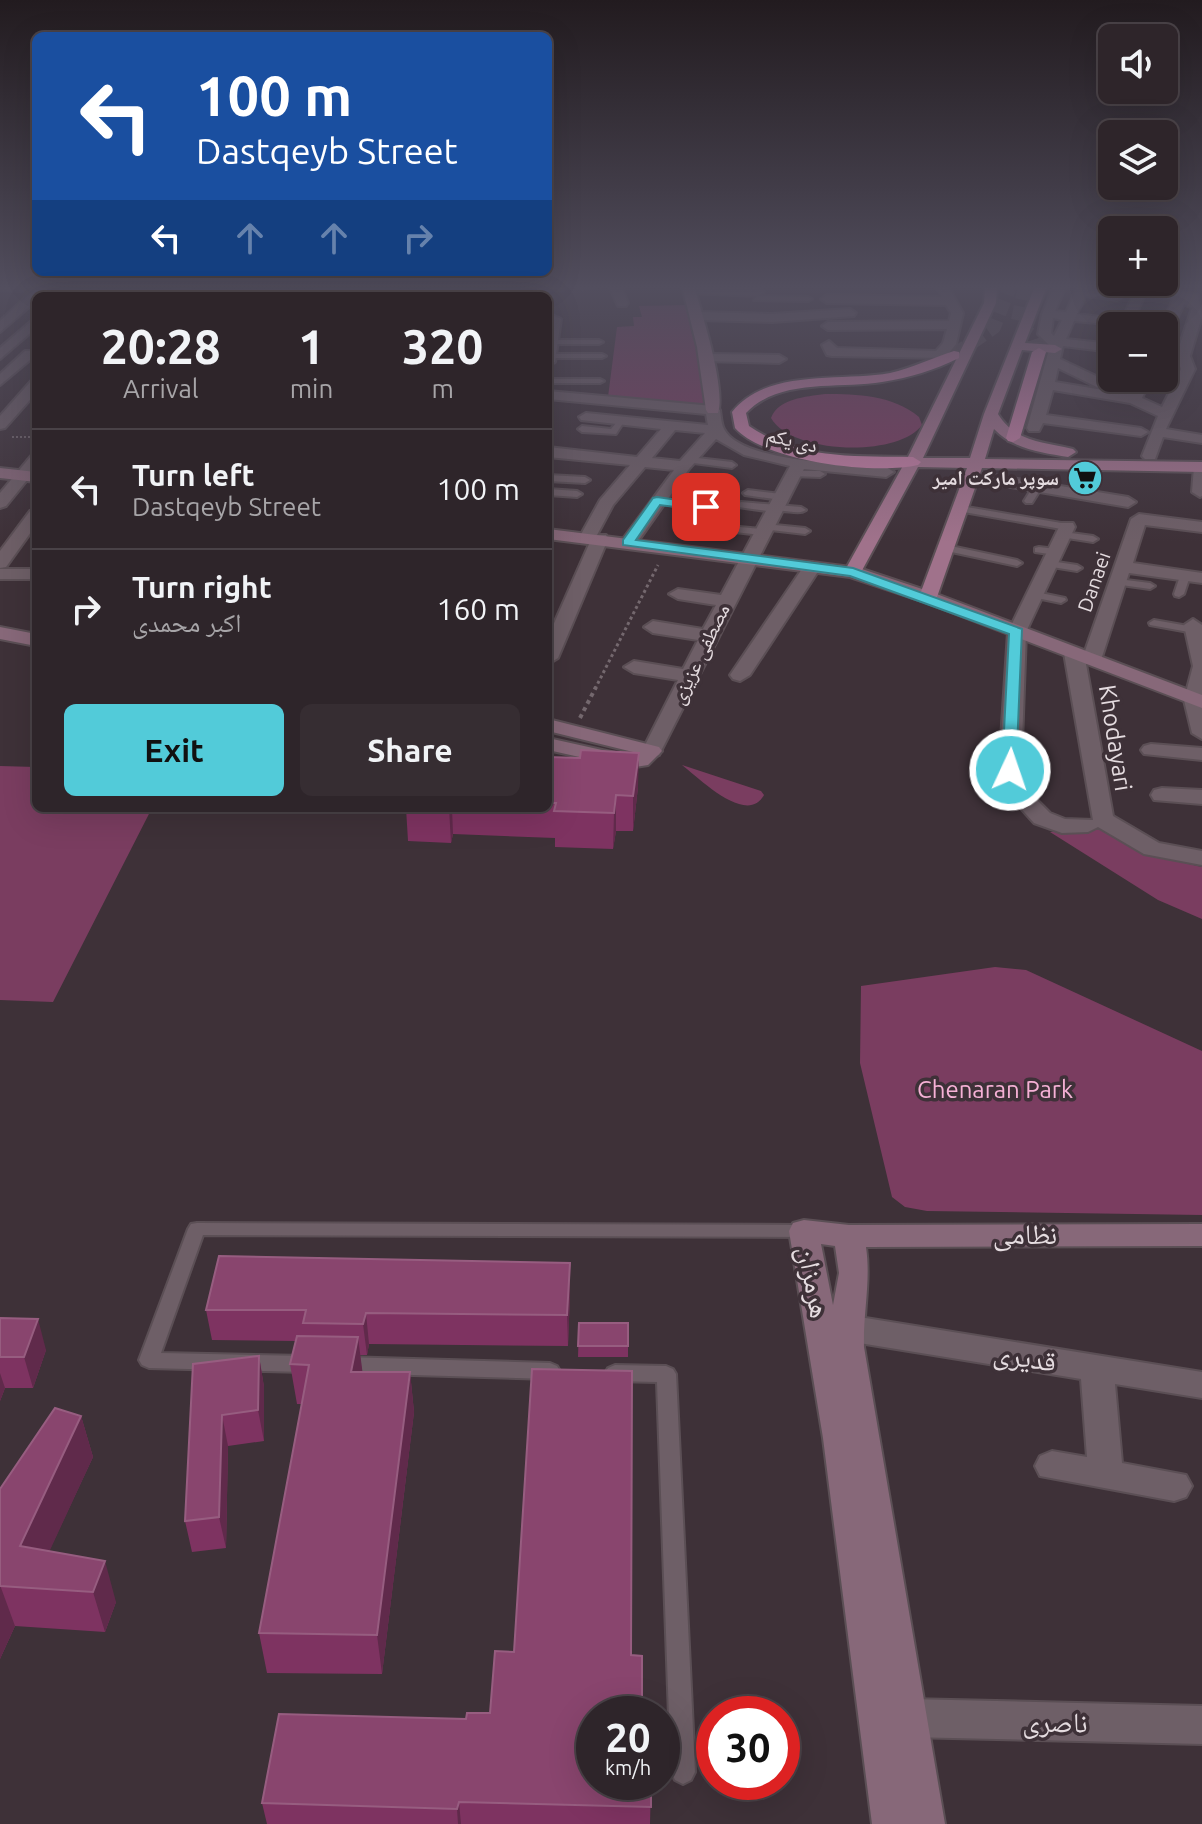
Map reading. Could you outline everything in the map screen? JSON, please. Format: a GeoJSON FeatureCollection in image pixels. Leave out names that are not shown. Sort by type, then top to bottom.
{"type":"FeatureCollection","features":[{"type":"Feature","properties":{"kind":"highway"},"geometry":{"type":"LineString","coordinates":[[911,371],[882,378],[777,390],[749,400],[739,412],[738,421],[751,437],[784,451],[820,457],[913,462]]}},
{"type":"Feature","properties":{"kind":"highway"},"geometry":{"type":"LineString","coordinates":[[1013,438],[1033,371]]}},
{"type":"Feature","properties":{"kind":"main road"},"geometry":{"type":"LineString","coordinates":[[853,572],[913,462],[957,371]]}},
{"type":"Feature","properties":{"kind":"main road"},"geometry":{"type":"LineString","coordinates":[[928,597],[1008,371]]}},
{"type":"Feature","properties":{"kind":"main road"},"geometry":{"type":"LineString","coordinates":[[991,414],[1001,431],[1013,438],[1061,451],[1202,456]]}},
{"type":"Feature","properties":{"kind":"main road"},"geometry":{"type":"LineString","coordinates":[[913,462],[1202,467]]}},
{"type":"Feature","properties":{"kind":"main road"},"geometry":{"type":"LineString","coordinates":[[963,503],[993,480],[1054,464]]}},
{"type":"Feature","properties":{"kind":"street"},"geometry":{"type":"LineString","coordinates":[[628,543],[657,501],[716,430],[709,371]]}},
{"type":"Feature","properties":{"kind":"street"},"geometry":{"type":"LineString","coordinates":[[1051,371],[1036,423],[1202,439]]}},
{"type":"Feature","properties":{"kind":"street"},"geometry":{"type":"LineString","coordinates":[[1150,456],[1149,432],[1167,415],[1194,371]]}},
{"type":"Feature","properties":{"kind":"street"},"geometry":{"type":"LineString","coordinates":[[1048,385],[1134,399]]}},
{"type":"Feature","properties":{"kind":"street"},"geometry":{"type":"LineString","coordinates":[[0,425],[32,389]]}},
{"type":"Feature","properties":{"kind":"street"},"geometry":{"type":"LineString","coordinates":[[1120,392],[1167,415]]}},
{"type":"Feature","properties":{"kind":"street"},"geometry":{"type":"LineString","coordinates":[[1134,399],[1137,392]]}},
{"type":"Feature","properties":{"kind":"street"},"geometry":{"type":"LineString","coordinates":[[552,401],[713,410]]}},
{"type":"Feature","properties":{"kind":"street"},"geometry":{"type":"LineString","coordinates":[[584,423],[621,420],[716,430]]}},
{"type":"Feature","properties":{"kind":"street"},"geometry":{"type":"LineString","coordinates":[[552,648],[606,503],[672,425]]}},
{"type":"Feature","properties":{"kind":"street","name":"دی یکم"},"geometry":{"type":"LineString","coordinates":[[716,430],[721,438],[796,469],[886,472]]}},
{"type":"Feature","properties":{"kind":"street"},"geometry":{"type":"LineString","coordinates":[[552,452],[687,463]]}},
{"type":"Feature","properties":{"kind":"street"},"geometry":{"type":"LineString","coordinates":[[1200,492],[1202,467]]}},
{"type":"Feature","properties":{"kind":"street","name":"مصطفی عزیزی"},"geometry":{"type":"LineString","coordinates":[[652,751],[796,469]]}},
{"type":"Feature","properties":{"kind":"street"},"geometry":{"type":"LineString","coordinates":[[0,473],[29,476]]}},
{"type":"Feature","properties":{"kind":"street"},"geometry":{"type":"LineString","coordinates":[[0,503],[29,476]]}},
{"type":"Feature","properties":{"kind":"street"},"geometry":{"type":"LineString","coordinates":[[993,480],[1033,494],[1082,495],[1128,502]]}},
{"type":"Feature","properties":{"kind":"street"},"geometry":{"type":"LineString","coordinates":[[0,563],[32,519]]}},
{"type":"Feature","properties":{"kind":"street","name":"Danaei"},"geometry":{"type":"LineString","coordinates":[[1083,656],[1120,574],[1139,519],[1202,527]]}},
{"type":"Feature","properties":{"kind":"street"},"geometry":{"type":"LineString","coordinates":[[1066,531],[1044,562],[1036,595],[1017,632],[1010,770],[1013,783],[1025,802],[1051,823],[1088,825]]}},
{"type":"Feature","properties":{"kind":"street"},"geometry":{"type":"LineString","coordinates":[[552,537],[667,547],[853,572],[928,597],[1198,701]]}},
{"type":"Feature","properties":{"kind":"street"},"geometry":{"type":"LineString","coordinates":[[11,548],[32,548]]}},
{"type":"Feature","properties":{"kind":"street"},"geometry":{"type":"LineString","coordinates":[[740,675],[812,567]]}},
{"type":"Feature","properties":{"kind":"street"},"geometry":{"type":"LineString","coordinates":[[0,574],[32,574]]}},
{"type":"Feature","properties":{"kind":"street"},"geometry":{"type":"LineString","coordinates":[[1120,574],[1193,577]]}},
{"type":"Feature","properties":{"kind":"street"},"geometry":{"type":"LineString","coordinates":[[678,594],[726,601]]}},
{"type":"Feature","properties":{"kind":"street"},"geometry":{"type":"LineString","coordinates":[[0,622],[32,627]]}},
{"type":"Feature","properties":{"kind":"street"},"geometry":{"type":"LineString","coordinates":[[653,627],[709,636]]}},
{"type":"Feature","properties":{"kind":"street"},"geometry":{"type":"LineString","coordinates":[[1196,627],[1202,666],[1198,701],[1202,733]]}},
{"type":"Feature","properties":{"kind":"street"},"geometry":{"type":"LineString","coordinates":[[0,633],[32,639]]}},
{"type":"Feature","properties":{"kind":"street","name":"Khodayari"},"geometry":{"type":"LineString","coordinates":[[1083,656],[1102,816],[1106,823],[1152,849],[1202,858]]}},
{"type":"Feature","properties":{"kind":"street"},"geometry":{"type":"LineString","coordinates":[[634,667],[689,676]]}},
{"type":"Feature","properties":{"kind":"street"},"geometry":{"type":"LineString","coordinates":[[552,726],[652,751]]}},
{"type":"Feature","properties":{"kind":"street"},"geometry":{"type":"LineString","coordinates":[[552,745],[629,762],[641,761],[652,751]]}},
{"type":"Feature","properties":{"kind":"street"},"geometry":{"type":"LineString","coordinates":[[1151,750],[1202,754]]}},
{"type":"Feature","properties":{"kind":"street"},"geometry":{"type":"LineString","coordinates":[[1162,795],[1202,797]]}},
{"type":"Feature","properties":{"kind":"street","name":"هرمزان"},"geometry":{"type":"LineString","coordinates":[[893,1824],[840,1438],[804,1231],[849,1236],[854,1273],[847,1328],[848,1347],[924,1824]]}},
{"type":"Feature","properties":{"kind":"street","name":"نظامی"},"geometry":{"type":"LineString","coordinates":[[849,1236],[1202,1235]]}},
{"type":"Feature","properties":{"kind":"street","name":"قدیری"},"geometry":{"type":"LineString","coordinates":[[847,1328],[1202,1385]]}},
{"type":"Feature","properties":{"kind":"street"},"geometry":{"type":"LineString","coordinates":[[1097,1368],[1106,1475]]}},
{"type":"Feature","properties":{"kind":"street"},"geometry":{"type":"LineString","coordinates":[[1052,1466],[1174,1486]]}},
{"type":"Feature","properties":{"kind":"street","name":"ناصری"},"geometry":{"type":"LineString","coordinates":[[908,1718],[1202,1725]]}},
{"type":"Feature","properties":{"kind":"lane"},"geometry":{"type":"LineString","coordinates":[[552,371],[599,376],[552,401]]}},
{"type":"Feature","properties":{"kind":"lane"},"geometry":{"type":"LineString","coordinates":[[687,463],[732,465]]}},
{"type":"Feature","properties":{"kind":"lane"},"geometry":{"type":"LineString","coordinates":[[796,469],[820,474]]}},
{"type":"Feature","properties":{"kind":"lane"},"geometry":{"type":"LineString","coordinates":[[552,478],[585,480]]}},
{"type":"Feature","properties":{"kind":"lane"},"geometry":{"type":"LineString","coordinates":[[672,482],[717,487]]}},
{"type":"Feature","properties":{"kind":"lane"},"geometry":{"type":"LineString","coordinates":[[552,492],[577,494]]}},
{"type":"Feature","properties":{"kind":"lane"},"geometry":{"type":"LineString","coordinates":[[748,493],[801,510]]}},
{"type":"Feature","properties":{"kind":"lane"},"geometry":{"type":"LineString","coordinates":[[657,501],[706,507]]}},
{"type":"Feature","properties":{"kind":"lane"},"geometry":{"type":"LineString","coordinates":[[963,503],[1093,539]]}},
{"type":"Feature","properties":{"kind":"lane"},"geometry":{"type":"LineString","coordinates":[[741,505],[777,504]]}},
{"type":"Feature","properties":{"kind":"lane"},"geometry":{"type":"LineString","coordinates":[[729,529],[805,531]]}},
{"type":"Feature","properties":{"kind":"lane"},"geometry":{"type":"LineString","coordinates":[[946,548],[1017,563]]}},
{"type":"Feature","properties":{"kind":"lane"},"geometry":{"type":"LineString","coordinates":[[1044,562],[1077,568]]}},
{"type":"Feature","properties":{"kind":"lane"},"geometry":{"type":"LineString","coordinates":[[1120,574],[1150,586]]}},
{"type":"Feature","properties":{"kind":"lane"},"geometry":{"type":"LineString","coordinates":[[1179,594],[1193,577]]}},
{"type":"Feature","properties":{"kind":"lane"},"geometry":{"type":"LineString","coordinates":[[1036,595],[1061,600]]}},
{"type":"Feature","properties":{"kind":"lane"},"geometry":{"type":"LineString","coordinates":[[1154,623],[1196,627]]}},
{"type":"Feature","properties":{"kind":"lane"},"geometry":{"type":"LineString","coordinates":[[683,1772],[666,1374],[149,1360],[197,1229],[804,1231]]}},
{"type":"Feature","properties":{"kind":"path"},"geometry":{"type":"LineString","coordinates":[[573,730],[667,547]]}},
{"type":"Feature","properties":{"kind":"green space"},"geometry":{"type":"Polygon","coordinates":[[[611,371],[703,371],[705,404],[608,397],[611,371]]]}},
{"type":"Feature","properties":{"kind":"green space"},"geometry":{"type":"Polygon","coordinates":[[[825,394],[862,395],[886,400],[909,410],[919,417],[922,425],[909,436],[891,443],[845,447],[800,439],[782,430],[771,418],[786,402],[825,394]]]}},
{"type":"Feature","properties":{"kind":"green space"},"geometry":{"type":"Polygon","coordinates":[[[682,765],[761,791],[764,795],[756,803],[735,803],[711,789],[682,765]]]}},
{"type":"Feature","properties":{"kind":"green space"},"geometry":{"type":"Polygon","coordinates":[[[0,766],[32,767],[32,812],[150,812],[53,1002],[0,1000],[0,766]]]}},
{"type":"Feature","properties":{"kind":"green space"},"geometry":{"type":"Polygon","coordinates":[[[1103,829],[1150,855],[1202,867],[1202,919],[1158,900],[1050,832],[1103,829]]]}},
{"type":"Feature","properties":{"kind":"green space","name":"Chenaran Park"},"geometry":{"type":"Polygon","coordinates":[[[995,967],[1026,970],[1202,1051],[1202,1215],[927,1211],[905,1207],[892,1197],[860,1063],[861,986],[995,967]]]}},
{"type":"Feature","properties":{"kind":"building"},"geometry":{"type":"Polygon","coordinates":[[[581,750],[639,753],[633,796],[616,795],[614,813],[554,811],[552,757],[580,758],[581,750]]]}},
{"type":"Feature","properties":{"kind":"building"},"geometry":{"type":"Polygon","coordinates":[[[219,1256],[570,1263],[567,1315],[366,1313],[363,1324],[303,1323],[306,1310],[206,1310],[219,1256]]]}},
{"type":"Feature","properties":{"kind":"building"},"geometry":{"type":"Polygon","coordinates":[[[0,1318],[38,1319],[24,1357],[0,1357],[0,1318]]]}},
{"type":"Feature","properties":{"kind":"building"},"geometry":{"type":"Polygon","coordinates":[[[579,1323],[628,1323],[628,1346],[578,1346],[579,1323]]]}},
{"type":"Feature","properties":{"kind":"building"},"geometry":{"type":"Polygon","coordinates":[[[297,1336],[358,1337],[351,1372],[410,1372],[377,1635],[259,1633],[309,1365],[290,1364],[297,1336]]]}},
{"type":"Feature","properties":{"kind":"building"},"geometry":{"type":"Polygon","coordinates":[[[259,1356],[258,1410],[222,1415],[219,1517],[185,1521],[193,1364],[259,1356]]]}},
{"type":"Feature","properties":{"kind":"building"},"geometry":{"type":"Polygon","coordinates":[[[532,1369],[632,1371],[631,1655],[642,1656],[642,1696],[576,1696],[576,1800],[651,1800],[651,1807],[459,1802],[457,1809],[262,1803],[279,1714],[466,1719],[467,1713],[490,1713],[495,1651],[514,1652],[532,1369]]]}},
{"type":"Feature","properties":{"kind":"building"},"geometry":{"type":"Polygon","coordinates":[[[55,1408],[81,1416],[20,1546],[105,1561],[93,1592],[0,1586],[0,1489],[55,1408]]]}},
{"type":"Feature","properties":{"kind":"place","name":"سوپر مارکت امیر"},"geometry":{"type":"Point","coordinates":[1085,478]}},
{"type":"Feature","properties":{"kind":"route"},"geometry":{"type":"LineString","coordinates":[[706,507],[657,501],[628,543],[853,572],[1017,632],[1010,770]]}}]}
